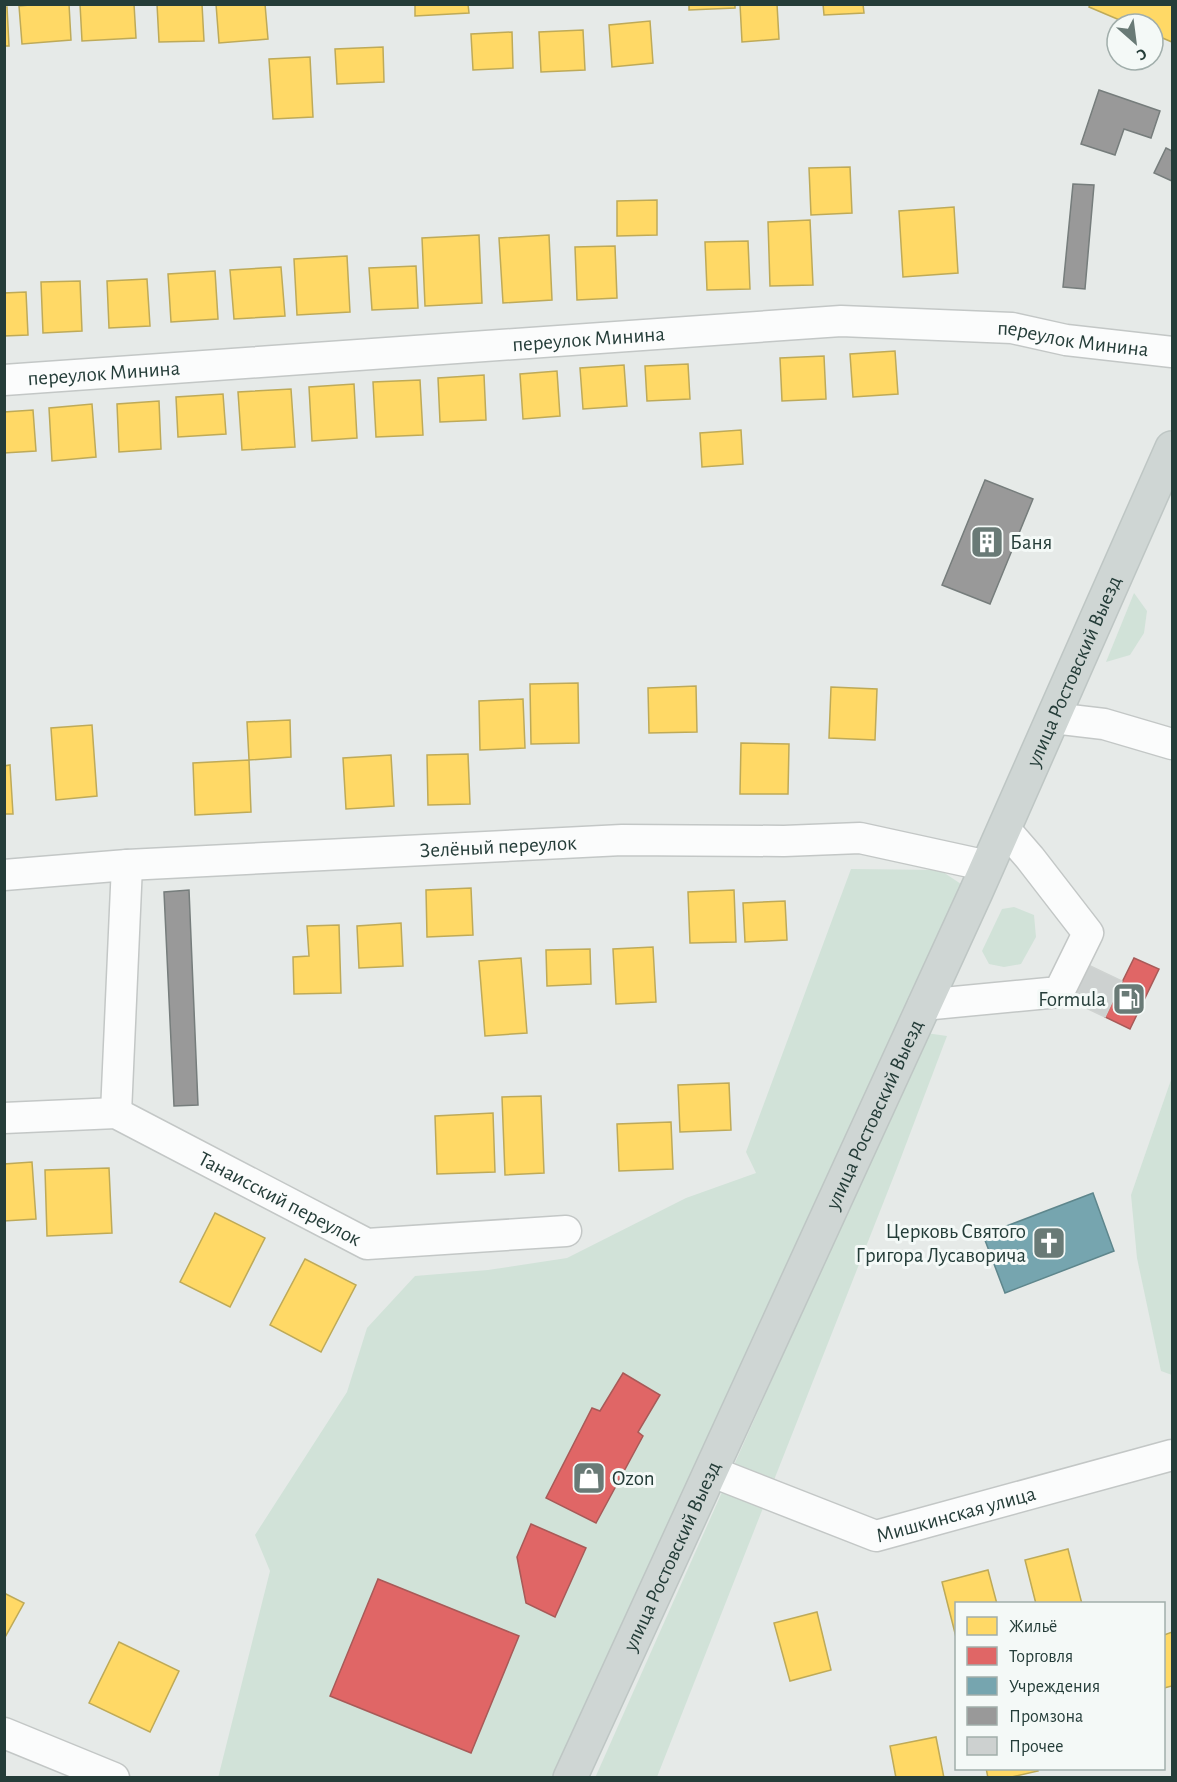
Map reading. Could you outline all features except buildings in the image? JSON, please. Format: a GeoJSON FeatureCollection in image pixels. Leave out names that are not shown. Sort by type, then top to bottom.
{"type":"FeatureCollection","features":[{"type":"Feature","properties":{"kind":"main road","name":"улица Ростовский Выезд"},"geometry":{"type":"LineString","coordinates":[[570,1778],[988,866],[1173,448]]}},
{"type":"Feature","properties":{"kind":"street","name":"переулок Минина"},"geometry":{"type":"LineString","coordinates":[[4,380],[841,321],[1012,328],[1066,340],[1173,352]]}},
{"type":"Feature","properties":{"kind":"street"},"geometry":{"type":"LineString","coordinates":[[1053,717],[1104,724],[1173,744]]}},
{"type":"Feature","properties":{"kind":"street"},"geometry":{"type":"LineString","coordinates":[[923,1005],[1059,992],[1088,933],[1004,828]]}},
{"type":"Feature","properties":{"kind":"street","name":"Зелёный переулок"},"geometry":{"type":"LineString","coordinates":[[4,875],[127,865],[622,840],[784,841],[860,838],[988,866]]}},
{"type":"Feature","properties":{"kind":"street"},"geometry":{"type":"LineString","coordinates":[[4,1118],[116,1113],[127,865]]}},
{"type":"Feature","properties":{"kind":"street","name":"Танаисский переулок"},"geometry":{"type":"LineString","coordinates":[[116,1113],[367,1244],[566,1231]]}},
{"type":"Feature","properties":{"kind":"street","name":"Мишкинская улица"},"geometry":{"type":"LineString","coordinates":[[710,1471],[876,1536],[1173,1455]]}},
{"type":"Feature","properties":{"kind":"street"},"geometry":{"type":"LineString","coordinates":[[4,1733],[114,1778]]}},
{"type":"Feature","properties":{"kind":"green space"},"geometry":{"type":"Polygon","coordinates":[[[1134,593],[1147,611],[1144,633],[1130,655],[1106,662],[1134,593]]]}},
{"type":"Feature","properties":{"kind":"green space"},"geometry":{"type":"Polygon","coordinates":[[[851,869],[940,870],[964,886],[558,1777],[218,1778],[270,1571],[255,1535],[347,1392],[367,1328],[415,1276],[488,1270],[567,1258],[686,1198],[756,1173],[746,1152],[851,869]]]}},
{"type":"Feature","properties":{"kind":"green space"},"geometry":{"type":"Polygon","coordinates":[[[1014,907],[1034,915],[1036,937],[1021,964],[1004,967],[989,964],[982,951],[1002,909],[1014,907]]]}},
{"type":"Feature","properties":{"kind":"green space"},"geometry":{"type":"Polygon","coordinates":[[[926,1033],[947,1036],[657,1777],[595,1778],[926,1033]]]}},
{"type":"Feature","properties":{"kind":"green space"},"geometry":{"type":"Polygon","coordinates":[[[1172,1077],[1172,1375],[1161,1371],[1137,1258],[1131,1195],[1172,1077]]]}},
{"type":"Feature","properties":{"kind":"place","name":"Баня"},"geometry":{"type":"Point","coordinates":[987,542]}},
{"type":"Feature","properties":{"kind":"place","name":"Formula"},"geometry":{"type":"Point","coordinates":[1129,999]}},
{"type":"Feature","properties":{"kind":"place","name":"Церковь Святого Григора Лусаворича"},"geometry":{"type":"Point","coordinates":[1049,1243]}},
{"type":"Feature","properties":{"kind":"place","name":"Ozon"},"geometry":{"type":"Point","coordinates":[589,1478]}}]}
